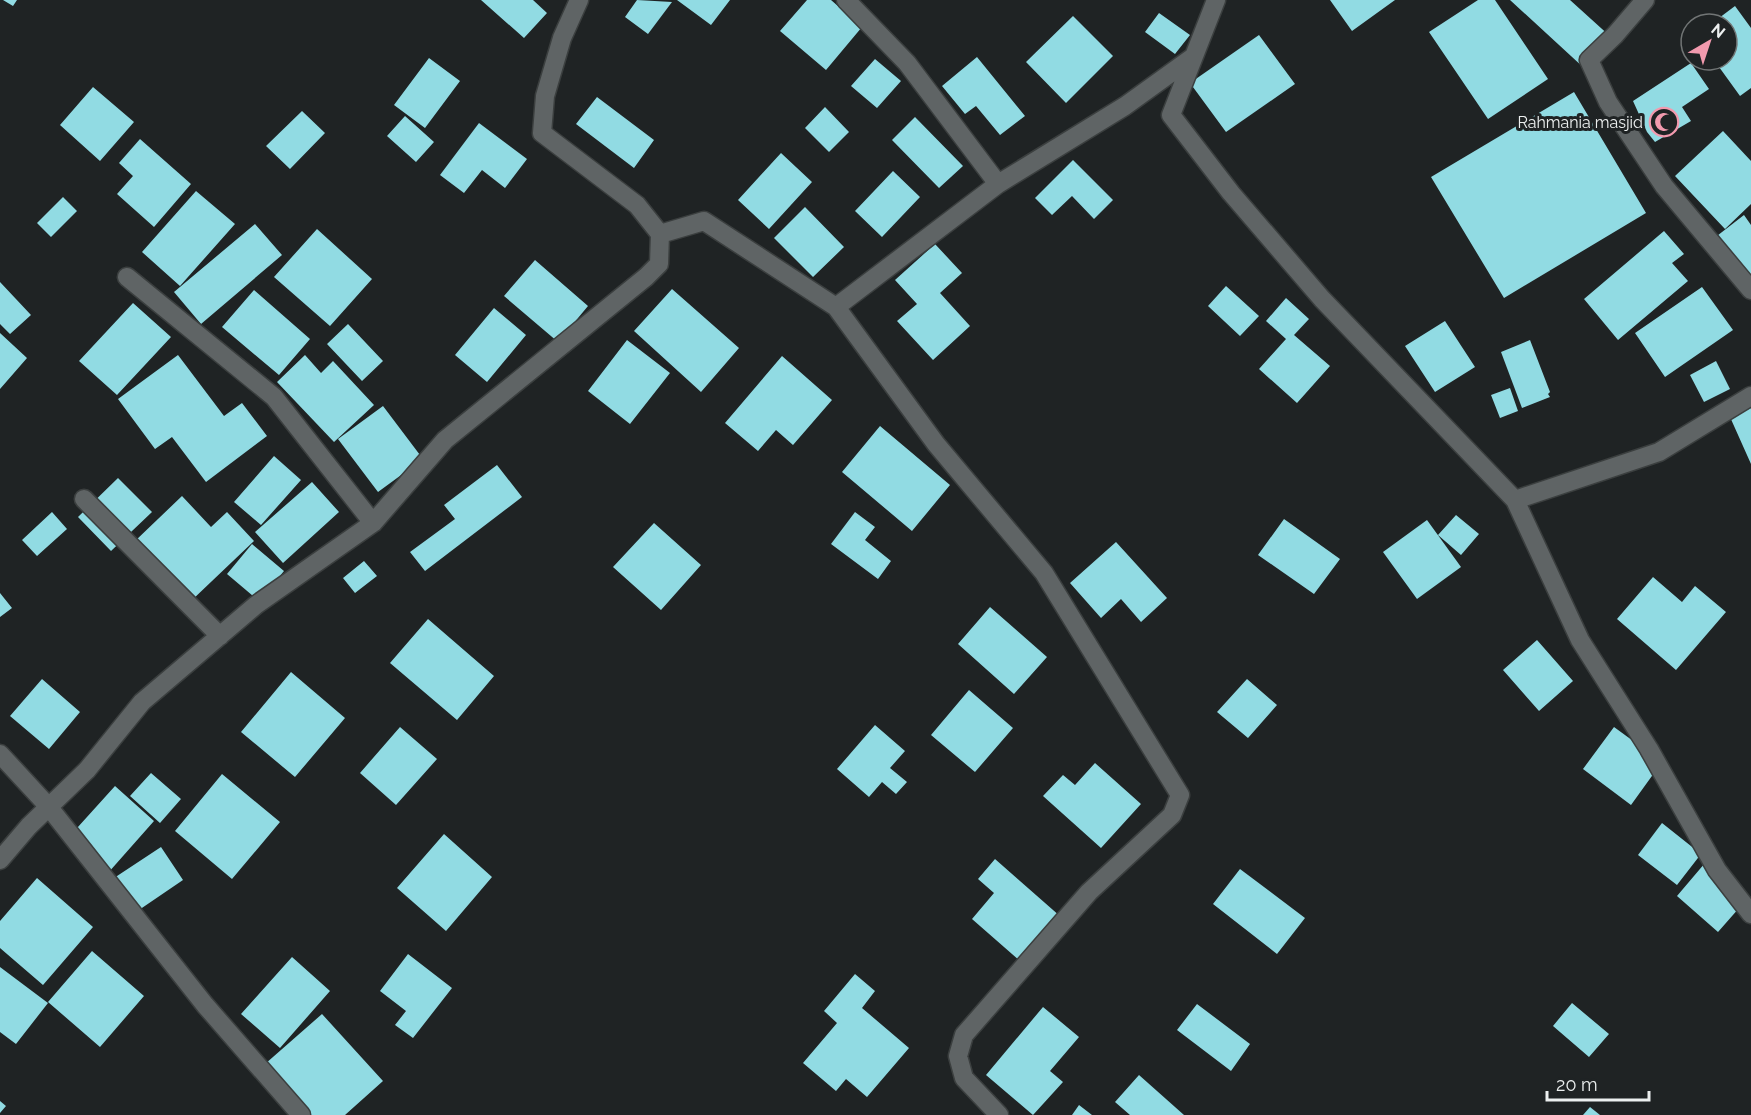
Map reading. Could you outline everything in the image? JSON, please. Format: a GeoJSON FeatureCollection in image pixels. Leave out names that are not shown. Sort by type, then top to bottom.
{"type":"FeatureCollection","features":[{"type":"Feature","properties":{"kind":"street"},"geometry":{"type":"LineString","coordinates":[[0,860],[48,806],[87,770],[142,702],[256,605],[373,523],[445,440],[659,264],[660,234],[637,205],[542,134],[545,96],[562,38],[579,0]]}},
{"type":"Feature","properties":{"kind":"street"},"geometry":{"type":"LineString","coordinates":[[846,0],[907,63],[998,184]]}},
{"type":"Feature","properties":{"kind":"street"},"geometry":{"type":"LineString","coordinates":[[1216,0],[1171,115],[1232,193],[1322,299],[1515,500],[1580,640],[1649,749],[1716,870],[1751,914]]}},
{"type":"Feature","properties":{"kind":"street"},"geometry":{"type":"LineString","coordinates":[[1645,0],[1615,35],[1589,60],[1608,102],[1664,186],[1751,290]]}},
{"type":"Feature","properties":{"kind":"street"},"geometry":{"type":"LineString","coordinates":[[836,308],[998,184],[1125,106],[1193,57]]}},
{"type":"Feature","properties":{"kind":"street"},"geometry":{"type":"LineString","coordinates":[[660,234],[704,221],[836,308],[936,444],[1044,573],[1180,795],[1172,815],[1089,892],[964,1035],[958,1056],[964,1078],[999,1115]]}},
{"type":"Feature","properties":{"kind":"street"},"geometry":{"type":"LineString","coordinates":[[127,277],[274,397],[373,523]]}},
{"type":"Feature","properties":{"kind":"street"},"geometry":{"type":"LineString","coordinates":[[1515,500],[1659,453],[1751,396]]}},
{"type":"Feature","properties":{"kind":"street"},"geometry":{"type":"LineString","coordinates":[[84,499],[219,636]]}},
{"type":"Feature","properties":{"kind":"street"},"geometry":{"type":"LineString","coordinates":[[0,754],[48,806],[206,1005],[301,1115]]}},
{"type":"Feature","properties":{"kind":"building"},"geometry":{"type":"Polygon","coordinates":[[[3,0],[17,0],[13,6],[3,0]]]}},
{"type":"Feature","properties":{"kind":"building"},"geometry":{"type":"Polygon","coordinates":[[[481,0],[533,0],[547,13],[524,38],[481,0]]]}},
{"type":"Feature","properties":{"kind":"building"},"geometry":{"type":"Polygon","coordinates":[[[637,0],[672,2],[648,34],[625,17],[637,0]]]}},
{"type":"Feature","properties":{"kind":"building"},"geometry":{"type":"Polygon","coordinates":[[[677,0],[730,0],[711,25],[677,0]]]}},
{"type":"Feature","properties":{"kind":"building"},"geometry":{"type":"Polygon","coordinates":[[[807,0],[831,0],[862,27],[826,70],[780,31],[807,0]]]}},
{"type":"Feature","properties":{"kind":"building"},"geometry":{"type":"Polygon","coordinates":[[[1330,0],[1395,0],[1352,31],[1330,0]]]}},
{"type":"Feature","properties":{"kind":"building"},"geometry":{"type":"Polygon","coordinates":[[[1478,0],[1495,0],[1548,79],[1488,119],[1429,32],[1478,0]]]}},
{"type":"Feature","properties":{"kind":"building"},"geometry":{"type":"Polygon","coordinates":[[[1510,0],[1570,0],[1612,38],[1584,68],[1510,0]]]}},
{"type":"Feature","properties":{"kind":"building"},"geometry":{"type":"Polygon","coordinates":[[[1735,6],[1751,28],[1751,88],[1740,96],[1723,72],[1739,72],[1739,12],[1727,12],[1735,6]]]}},
{"type":"Feature","properties":{"kind":"building"},"geometry":{"type":"Polygon","coordinates":[[[1159,13],[1190,35],[1175,54],[1145,32],[1159,13]]]}},
{"type":"Feature","properties":{"kind":"building"},"geometry":{"type":"Polygon","coordinates":[[[1073,16],[1113,56],[1066,103],[1026,62],[1073,16]]]}},
{"type":"Feature","properties":{"kind":"building"},"geometry":{"type":"Polygon","coordinates":[[[1259,35],[1295,84],[1226,132],[1190,83],[1259,35]]]}},
{"type":"Feature","properties":{"kind":"building"},"geometry":{"type":"Polygon","coordinates":[[[977,57],[1025,116],[1000,135],[976,106],[965,114],[942,86],[977,57]]]}},
{"type":"Feature","properties":{"kind":"building"},"geometry":{"type":"Polygon","coordinates":[[[429,58],[460,81],[425,128],[394,105],[429,58]]]}},
{"type":"Feature","properties":{"kind":"building"},"geometry":{"type":"Polygon","coordinates":[[[875,59],[901,81],[877,108],[851,86],[875,59]]]}},
{"type":"Feature","properties":{"kind":"building"},"geometry":{"type":"Polygon","coordinates":[[[1679,71],[1697,72],[1709,89],[1682,107],[1691,121],[1655,142],[1647,132],[1633,101],[1679,71]]]}},
{"type":"Feature","properties":{"kind":"building"},"geometry":{"type":"Polygon","coordinates":[[[93,87],[134,122],[100,161],[60,125],[93,87]]]}},
{"type":"Feature","properties":{"kind":"building"},"geometry":{"type":"Polygon","coordinates":[[[1574,92],[1646,213],[1504,298],[1431,177],[1574,92]]]}},
{"type":"Feature","properties":{"kind":"building"},"geometry":{"type":"Polygon","coordinates":[[[597,97],[654,140],[634,168],[576,124],[597,97]]]}},
{"type":"Feature","properties":{"kind":"building"},"geometry":{"type":"Polygon","coordinates":[[[825,107],[849,132],[829,152],[805,128],[825,107]]]}},
{"type":"Feature","properties":{"kind":"building"},"geometry":{"type":"Polygon","coordinates":[[[302,111],[325,133],[290,169],[266,146],[302,111]]]}},
{"type":"Feature","properties":{"kind":"building"},"geometry":{"type":"Polygon","coordinates":[[[405,116],[434,142],[416,162],[387,136],[405,116]]]}},
{"type":"Feature","properties":{"kind":"building"},"geometry":{"type":"Polygon","coordinates":[[[915,117],[963,166],[939,188],[892,140],[915,117]]]}},
{"type":"Feature","properties":{"kind":"building"},"geometry":{"type":"Polygon","coordinates":[[[479,123],[527,159],[505,188],[482,170],[464,193],[440,175],[479,123]]]}},
{"type":"Feature","properties":{"kind":"building"},"geometry":{"type":"Polygon","coordinates":[[[1723,131],[1751,161],[1751,204],[1725,229],[1675,176],[1723,131]]]}},
{"type":"Feature","properties":{"kind":"building"},"geometry":{"type":"Polygon","coordinates":[[[140,139],[191,184],[154,227],[117,194],[133,176],[119,163],[140,139]]]}},
{"type":"Feature","properties":{"kind":"building"},"geometry":{"type":"Polygon","coordinates":[[[781,153],[812,182],[769,229],[738,200],[781,153]]]}},
{"type":"Feature","properties":{"kind":"building"},"geometry":{"type":"Polygon","coordinates":[[[1073,160],[1113,200],[1094,219],[1072,196],[1052,215],[1035,198],[1073,160]]]}},
{"type":"Feature","properties":{"kind":"building"},"geometry":{"type":"Polygon","coordinates":[[[893,171],[920,197],[882,237],[855,211],[893,171]]]}},
{"type":"Feature","properties":{"kind":"building"},"geometry":{"type":"Polygon","coordinates":[[[196,191],[235,224],[180,286],[142,252],[196,191]]]}},
{"type":"Feature","properties":{"kind":"building"},"geometry":{"type":"Polygon","coordinates":[[[63,197],[77,211],[51,237],[37,223],[63,197]]]}},
{"type":"Feature","properties":{"kind":"building"},"geometry":{"type":"Polygon","coordinates":[[[805,207],[844,247],[813,277],[774,238],[805,207]]]}},
{"type":"Feature","properties":{"kind":"building"},"geometry":{"type":"Polygon","coordinates":[[[1744,215],[1751,225],[1751,282],[1713,239],[1744,215]]]}},
{"type":"Feature","properties":{"kind":"building"},"geometry":{"type":"Polygon","coordinates":[[[255,224],[282,255],[201,324],[174,292],[255,224]]]}},
{"type":"Feature","properties":{"kind":"building"},"geometry":{"type":"Polygon","coordinates":[[[317,229],[372,279],[330,326],[274,277],[317,229]]]}},
{"type":"Feature","properties":{"kind":"building"},"geometry":{"type":"Polygon","coordinates":[[[1664,231],[1684,254],[1672,263],[1688,281],[1618,340],[1584,299],[1664,231]]]}},
{"type":"Feature","properties":{"kind":"building"},"geometry":{"type":"Polygon","coordinates":[[[935,244],[962,273],[940,293],[970,326],[933,360],[897,321],[917,304],[895,280],[935,244]]]}},
{"type":"Feature","properties":{"kind":"building"},"geometry":{"type":"Polygon","coordinates":[[[535,260],[588,306],[558,342],[504,296],[535,260]]]}},
{"type":"Feature","properties":{"kind":"building"},"geometry":{"type":"Polygon","coordinates":[[[0,282],[31,315],[10,334],[0,324],[0,282]]]}},
{"type":"Feature","properties":{"kind":"building"},"geometry":{"type":"Polygon","coordinates":[[[1226,286],[1259,316],[1240,336],[1208,306],[1226,286]]]}},
{"type":"Feature","properties":{"kind":"building"},"geometry":{"type":"Polygon","coordinates":[[[1702,287],[1733,330],[1665,377],[1635,333],[1702,287]]]}},
{"type":"Feature","properties":{"kind":"building"},"geometry":{"type":"Polygon","coordinates":[[[672,289],[739,348],[701,392],[634,331],[672,289]]]}},
{"type":"Feature","properties":{"kind":"building"},"geometry":{"type":"Polygon","coordinates":[[[254,290],[310,339],[279,375],[222,327],[254,290]]]}},
{"type":"Feature","properties":{"kind":"building"},"geometry":{"type":"Polygon","coordinates":[[[1286,298],[1309,319],[1294,335],[1330,366],[1297,403],[1259,369],[1286,339],[1266,321],[1286,298]]]}},
{"type":"Feature","properties":{"kind":"building"},"geometry":{"type":"Polygon","coordinates":[[[133,303],[171,337],[117,395],[79,361],[133,303]]]}},
{"type":"Feature","properties":{"kind":"building"},"geometry":{"type":"Polygon","coordinates":[[[494,308],[526,335],[487,382],[455,355],[494,308]]]}},
{"type":"Feature","properties":{"kind":"building"},"geometry":{"type":"Polygon","coordinates":[[[1445,321],[1475,367],[1435,392],[1405,346],[1445,321]]]}},
{"type":"Feature","properties":{"kind":"building"},"geometry":{"type":"Polygon","coordinates":[[[348,324],[383,361],[362,381],[327,344],[348,324]]]}},
{"type":"Feature","properties":{"kind":"building"},"geometry":{"type":"Polygon","coordinates":[[[0,333],[27,358],[0,389],[0,333]]]}},
{"type":"Feature","properties":{"kind":"building"},"geometry":{"type":"Polygon","coordinates":[[[627,340],[670,373],[630,424],[588,391],[627,340]]]}},
{"type":"Feature","properties":{"kind":"building"},"geometry":{"type":"Polygon","coordinates":[[[1530,340],[1550,397],[1522,408],[1501,352],[1530,340]]]}},
{"type":"Feature","properties":{"kind":"building"},"geometry":{"type":"Polygon","coordinates":[[[178,355],[224,416],[242,403],[267,436],[206,482],[172,437],[155,449],[118,399],[178,355]]]}},
{"type":"Feature","properties":{"kind":"building"},"geometry":{"type":"Polygon","coordinates":[[[305,355],[321,373],[333,361],[374,405],[334,442],[277,382],[305,355]]]}},
{"type":"Feature","properties":{"kind":"building"},"geometry":{"type":"Polygon","coordinates":[[[782,356],[832,400],[793,445],[776,430],[758,451],[725,423],[782,356]]]}},
{"type":"Feature","properties":{"kind":"building"},"geometry":{"type":"Polygon","coordinates":[[[1716,361],[1730,389],[1704,402],[1690,375],[1716,361]]]}},
{"type":"Feature","properties":{"kind":"building"},"geometry":{"type":"Polygon","coordinates":[[[1510,388],[1518,411],[1500,418],[1491,395],[1510,388]]]}},
{"type":"Feature","properties":{"kind":"building"},"geometry":{"type":"Polygon","coordinates":[[[383,406],[423,459],[378,492],[338,439],[383,406]]]}},
{"type":"Feature","properties":{"kind":"building"},"geometry":{"type":"Polygon","coordinates":[[[1751,408],[1751,464],[1730,417],[1751,408]]]}},
{"type":"Feature","properties":{"kind":"building"},"geometry":{"type":"Polygon","coordinates":[[[880,426],[950,485],[912,531],[842,472],[880,426]]]}},
{"type":"Feature","properties":{"kind":"building"},"geometry":{"type":"Polygon","coordinates":[[[274,456],[301,480],[261,525],[234,502],[274,456]]]}},
{"type":"Feature","properties":{"kind":"building"},"geometry":{"type":"Polygon","coordinates":[[[497,465],[522,497],[425,571],[410,552],[455,519],[444,505],[497,465]]]}},
{"type":"Feature","properties":{"kind":"building"},"geometry":{"type":"Polygon","coordinates":[[[118,478],[152,512],[111,551],[78,517],[118,478]]]}},
{"type":"Feature","properties":{"kind":"building"},"geometry":{"type":"Polygon","coordinates":[[[312,482],[339,512],[283,563],[255,532],[312,482]]]}},
{"type":"Feature","properties":{"kind":"building"},"geometry":{"type":"Polygon","coordinates":[[[182,496],[211,527],[227,512],[254,541],[191,601],[134,542],[182,496]]]}},
{"type":"Feature","properties":{"kind":"building"},"geometry":{"type":"Polygon","coordinates":[[[52,512],[67,529],[37,556],[22,540],[52,512]]]}},
{"type":"Feature","properties":{"kind":"building"},"geometry":{"type":"Polygon","coordinates":[[[855,512],[875,527],[865,540],[891,561],[878,579],[831,544],[855,512]]]}},
{"type":"Feature","properties":{"kind":"building"},"geometry":{"type":"Polygon","coordinates":[[[1456,515],[1479,534],[1461,555],[1438,535],[1456,515]]]}},
{"type":"Feature","properties":{"kind":"building"},"geometry":{"type":"Polygon","coordinates":[[[1284,519],[1340,559],[1314,594],[1258,555],[1284,519]]]}},
{"type":"Feature","properties":{"kind":"building"},"geometry":{"type":"Polygon","coordinates":[[[1427,520],[1461,567],[1417,599],[1383,552],[1427,520]]]}},
{"type":"Feature","properties":{"kind":"building"},"geometry":{"type":"Polygon","coordinates":[[[654,523],[701,565],[661,610],[613,567],[654,523]]]}},
{"type":"Feature","properties":{"kind":"building"},"geometry":{"type":"Polygon","coordinates":[[[1116,542],[1167,598],[1141,622],[1121,599],[1101,618],[1070,583],[1116,542]]]}},
{"type":"Feature","properties":{"kind":"building"},"geometry":{"type":"Polygon","coordinates":[[[252,544],[284,571],[259,601],[227,574],[252,544]]]}},
{"type":"Feature","properties":{"kind":"building"},"geometry":{"type":"Polygon","coordinates":[[[364,561],[377,576],[355,593],[343,578],[364,561]]]}},
{"type":"Feature","properties":{"kind":"building"},"geometry":{"type":"Polygon","coordinates":[[[1653,577],[1682,602],[1695,586],[1726,612],[1676,670],[1617,619],[1653,577]]]}},
{"type":"Feature","properties":{"kind":"building"},"geometry":{"type":"Polygon","coordinates":[[[0,593],[12,608],[0,617],[0,593]]]}},
{"type":"Feature","properties":{"kind":"building"},"geometry":{"type":"Polygon","coordinates":[[[990,607],[1047,657],[1014,694],[958,644],[990,607]]]}},
{"type":"Feature","properties":{"kind":"building"},"geometry":{"type":"Polygon","coordinates":[[[428,619],[494,676],[457,720],[390,663],[428,619]]]}},
{"type":"Feature","properties":{"kind":"building"},"geometry":{"type":"Polygon","coordinates":[[[1537,640],[1573,681],[1539,711],[1503,670],[1537,640]]]}},
{"type":"Feature","properties":{"kind":"building"},"geometry":{"type":"Polygon","coordinates":[[[291,672],[345,718],[295,777],[241,732],[291,672]]]}},
{"type":"Feature","properties":{"kind":"building"},"geometry":{"type":"Polygon","coordinates":[[[42,679],[80,712],[49,749],[10,716],[42,679]]]}},
{"type":"Feature","properties":{"kind":"building"},"geometry":{"type":"Polygon","coordinates":[[[1247,679],[1277,705],[1248,738],[1217,712],[1247,679]]]}},
{"type":"Feature","properties":{"kind":"building"},"geometry":{"type":"Polygon","coordinates":[[[969,690],[1013,728],[975,772],[931,735],[969,690]]]}},
{"type":"Feature","properties":{"kind":"building"},"geometry":{"type":"Polygon","coordinates":[[[875,725],[905,751],[890,768],[907,782],[896,794],[882,782],[869,797],[837,769],[875,725]]]}},
{"type":"Feature","properties":{"kind":"building"},"geometry":{"type":"Polygon","coordinates":[[[400,727],[437,759],[396,805],[360,773],[400,727]]]}},
{"type":"Feature","properties":{"kind":"building"},"geometry":{"type":"Polygon","coordinates":[[[1614,727],[1662,762],[1631,805],[1583,769],[1614,727]]]}},
{"type":"Feature","properties":{"kind":"building"},"geometry":{"type":"Polygon","coordinates":[[[1095,763],[1141,804],[1101,848],[1043,796],[1063,775],[1075,785],[1095,763]]]}},
{"type":"Feature","properties":{"kind":"building"},"geometry":{"type":"Polygon","coordinates":[[[151,773],[181,799],[160,823],[130,796],[151,773]]]}},
{"type":"Feature","properties":{"kind":"building"},"geometry":{"type":"Polygon","coordinates":[[[222,774],[280,822],[232,879],[175,831],[222,774]]]}},
{"type":"Feature","properties":{"kind":"building"},"geometry":{"type":"Polygon","coordinates":[[[115,786],[154,821],[108,873],[68,838],[115,786]]]}},
{"type":"Feature","properties":{"kind":"building"},"geometry":{"type":"Polygon","coordinates":[[[1662,823],[1701,854],[1677,885],[1638,855],[1662,823]]]}},
{"type":"Feature","properties":{"kind":"building"},"geometry":{"type":"Polygon","coordinates":[[[444,834],[492,877],[446,931],[397,888],[444,834]]]}},
{"type":"Feature","properties":{"kind":"building"},"geometry":{"type":"Polygon","coordinates":[[[161,847],[183,880],[136,912],[114,878],[161,847]]]}},
{"type":"Feature","properties":{"kind":"building"},"geometry":{"type":"Polygon","coordinates":[[[995,859],[1061,917],[1021,962],[972,919],[994,893],[978,879],[995,859]]]}},
{"type":"Feature","properties":{"kind":"building"},"geometry":{"type":"Polygon","coordinates":[[[1705,863],[1747,899],[1718,932],[1677,896],[1705,863]]]}},
{"type":"Feature","properties":{"kind":"building"},"geometry":{"type":"Polygon","coordinates":[[[1240,869],[1305,918],[1277,954],[1213,904],[1240,869]]]}},
{"type":"Feature","properties":{"kind":"building"},"geometry":{"type":"Polygon","coordinates":[[[37,878],[93,927],[43,985],[0,948],[0,921],[37,878]]]}},
{"type":"Feature","properties":{"kind":"building"},"geometry":{"type":"Polygon","coordinates":[[[92,951],[144,996],[100,1047],[48,1002],[92,951]]]}},
{"type":"Feature","properties":{"kind":"building"},"geometry":{"type":"Polygon","coordinates":[[[408,954],[452,988],[413,1038],[395,1025],[406,1011],[380,991],[408,954]]]}},
{"type":"Feature","properties":{"kind":"building"},"geometry":{"type":"Polygon","coordinates":[[[292,957],[330,991],[280,1048],[241,1014],[292,957]]]}},
{"type":"Feature","properties":{"kind":"building"},"geometry":{"type":"Polygon","coordinates":[[[0,967],[48,1003],[16,1044],[0,1032],[0,967]]]}},
{"type":"Feature","properties":{"kind":"building"},"geometry":{"type":"Polygon","coordinates":[[[855,974],[875,991],[862,1008],[909,1048],[867,1097],[846,1079],[836,1091],[803,1063],[837,1023],[824,1011],[855,974]]]}},
{"type":"Feature","properties":{"kind":"building"},"geometry":{"type":"Polygon","coordinates":[[[1572,1003],[1609,1034],[1589,1057],[1553,1026],[1572,1003]]]}},
{"type":"Feature","properties":{"kind":"building"},"geometry":{"type":"Polygon","coordinates":[[[1197,1004],[1250,1044],[1231,1071],[1177,1030],[1197,1004]]]}},
{"type":"Feature","properties":{"kind":"building"},"geometry":{"type":"Polygon","coordinates":[[[1043,1007],[1079,1037],[1050,1071],[1063,1082],[1033,1115],[986,1075],[1043,1007]]]}},
{"type":"Feature","properties":{"kind":"building"},"geometry":{"type":"Polygon","coordinates":[[[322,1014],[383,1081],[345,1115],[311,1115],[265,1064],[322,1014]]]}},
{"type":"Feature","properties":{"kind":"building"},"geometry":{"type":"Polygon","coordinates":[[[1139,1075],[1184,1115],[1130,1115],[1115,1102],[1139,1075]]]}},
{"type":"Feature","properties":{"kind":"building"},"geometry":{"type":"Polygon","coordinates":[[[0,1101],[6,1106],[0,1113],[0,1101]]]}},
{"type":"Feature","properties":{"kind":"building"},"geometry":{"type":"Polygon","coordinates":[[[1079,1105],[1092,1115],[1072,1115],[1079,1105]]]}},
{"type":"Feature","properties":{"kind":"building"},"geometry":{"type":"Polygon","coordinates":[[[1590,1107],[1600,1115],[1583,1115],[1590,1107]]]}},
{"type":"Feature","properties":{"kind":"place","name":"Rahmania masjid"},"geometry":{"type":"Point","coordinates":[1664,122]}}]}
